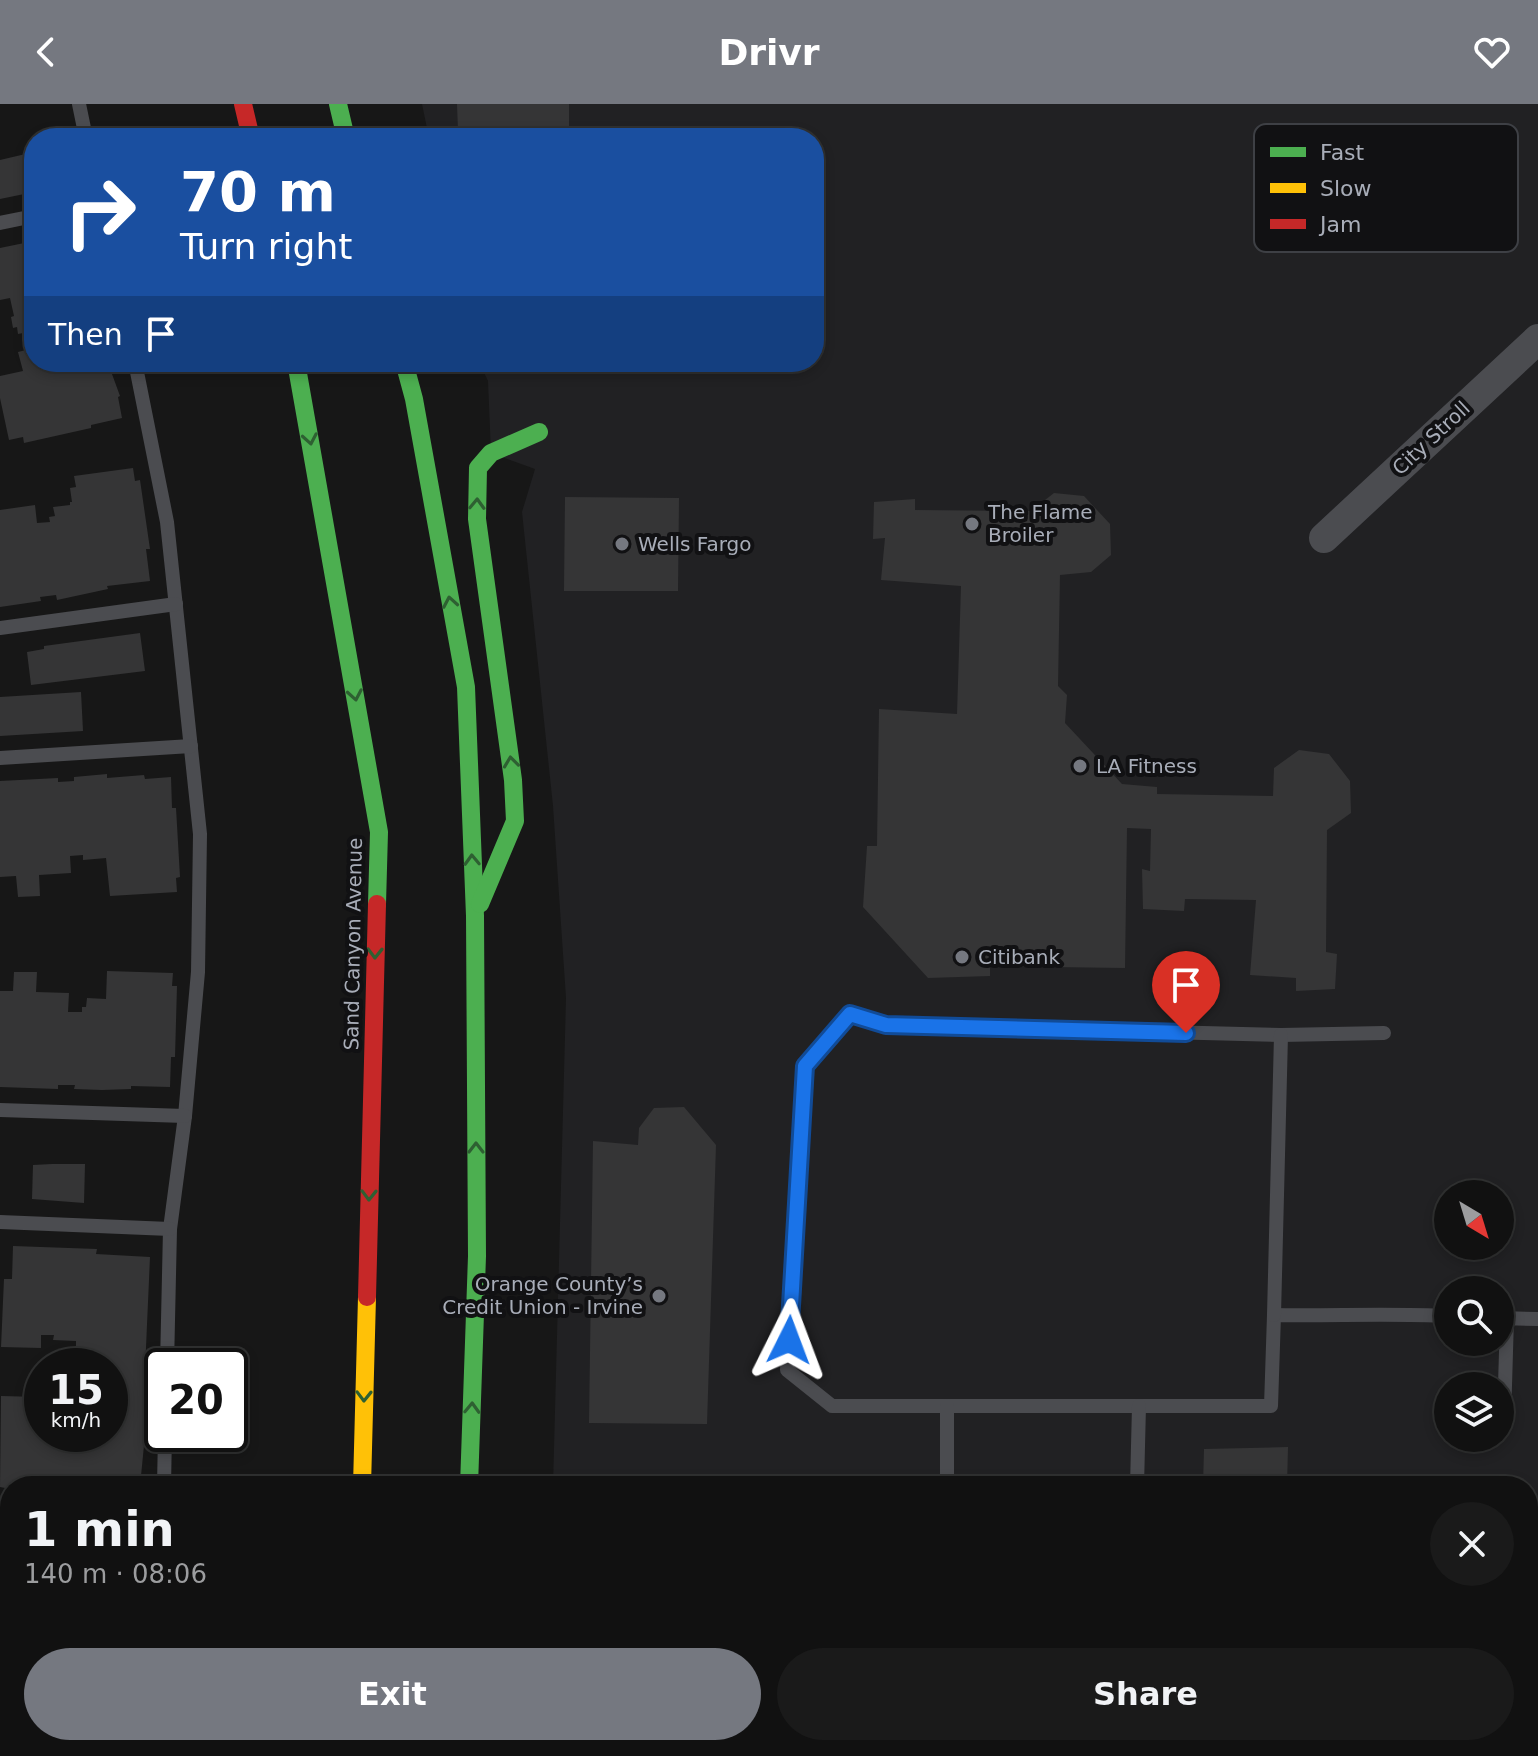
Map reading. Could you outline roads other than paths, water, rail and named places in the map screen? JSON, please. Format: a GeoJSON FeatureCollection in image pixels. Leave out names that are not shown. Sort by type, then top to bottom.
{"type":"FeatureCollection","features":[{"type":"Feature","properties":{"kind":"main road"},"geometry":{"type":"LineString","coordinates":[[243,104],[249,128]]}},
{"type":"Feature","properties":{"kind":"main road"},"geometry":{"type":"LineString","coordinates":[[338,104],[344,128]]}},
{"type":"Feature","properties":{"kind":"main road","name":"Sand Canyon Avenue"},"geometry":{"type":"LineString","coordinates":[[298,372],[379,832],[362,1476]]}},
{"type":"Feature","properties":{"kind":"main road"},"geometry":{"type":"LineString","coordinates":[[407,372],[466,687],[475,916],[477,1256],[469,1476]]}},
{"type":"Feature","properties":{"kind":"main road"},"geometry":{"type":"LineString","coordinates":[[475,916],[515,821],[513,780],[477,519],[478,468],[491,453],[539,432]]}},
{"type":"Feature","properties":{"kind":"street","name":"City Stroll"},"geometry":{"type":"LineString","coordinates":[[1324,538],[1538,339]]}},
{"type":"Feature","properties":{"kind":"lane"},"geometry":{"type":"LineString","coordinates":[[79,104],[84,128]]}},
{"type":"Feature","properties":{"kind":"lane"},"geometry":{"type":"LineString","coordinates":[[0,223],[24,218]]}},
{"type":"Feature","properties":{"kind":"lane"},"geometry":{"type":"LineString","coordinates":[[137,372],[167,522],[200,834],[198,972],[185,1116],[170,1229],[167,1348]]}},
{"type":"Feature","properties":{"kind":"lane"},"geometry":{"type":"LineString","coordinates":[[0,628],[176,604]]}},
{"type":"Feature","properties":{"kind":"lane"},"geometry":{"type":"LineString","coordinates":[[0,758],[191,746]]}},
{"type":"Feature","properties":{"kind":"lane"},"geometry":{"type":"LineString","coordinates":[[1281,1035],[1271,1406],[832,1406],[787,1370],[805,1066],[850,1014],[886,1025],[1281,1035],[1384,1033]]}},
{"type":"Feature","properties":{"kind":"lane"},"geometry":{"type":"LineString","coordinates":[[0,1110],[185,1116]]}},
{"type":"Feature","properties":{"kind":"lane"},"geometry":{"type":"LineString","coordinates":[[0,1222],[170,1229]]}},
{"type":"Feature","properties":{"kind":"lane"},"geometry":{"type":"LineString","coordinates":[[1274,1315],[1434,1315]]}},
{"type":"Feature","properties":{"kind":"lane"},"geometry":{"type":"LineString","coordinates":[[1514,1318],[1538,1319]]}},
{"type":"Feature","properties":{"kind":"lane"},"geometry":{"type":"LineString","coordinates":[[947,1406],[947,1476]]}},
{"type":"Feature","properties":{"kind":"lane"},"geometry":{"type":"LineString","coordinates":[[1137,1476],[1139,1406]]}},
{"type":"Feature","properties":{"kind":"lane"},"geometry":{"type":"LineString","coordinates":[[164,1476],[165,1452]]}},
{"type":"Feature","properties":{"kind":"place","name":"The Flame Broiler"},"geometry":{"type":"Point","coordinates":[972,524]}},
{"type":"Feature","properties":{"kind":"place","name":"Wells Fargo"},"geometry":{"type":"Point","coordinates":[622,544]}},
{"type":"Feature","properties":{"kind":"place","name":"LA Fitness"},"geometry":{"type":"Point","coordinates":[1080,766]}},
{"type":"Feature","properties":{"kind":"place","name":"Citibank"},"geometry":{"type":"Point","coordinates":[962,957]}},
{"type":"Feature","properties":{"kind":"place","name":"Orange County’s Credit Union - Irvine"},"geometry":{"type":"Point","coordinates":[659,1296]}}]}
